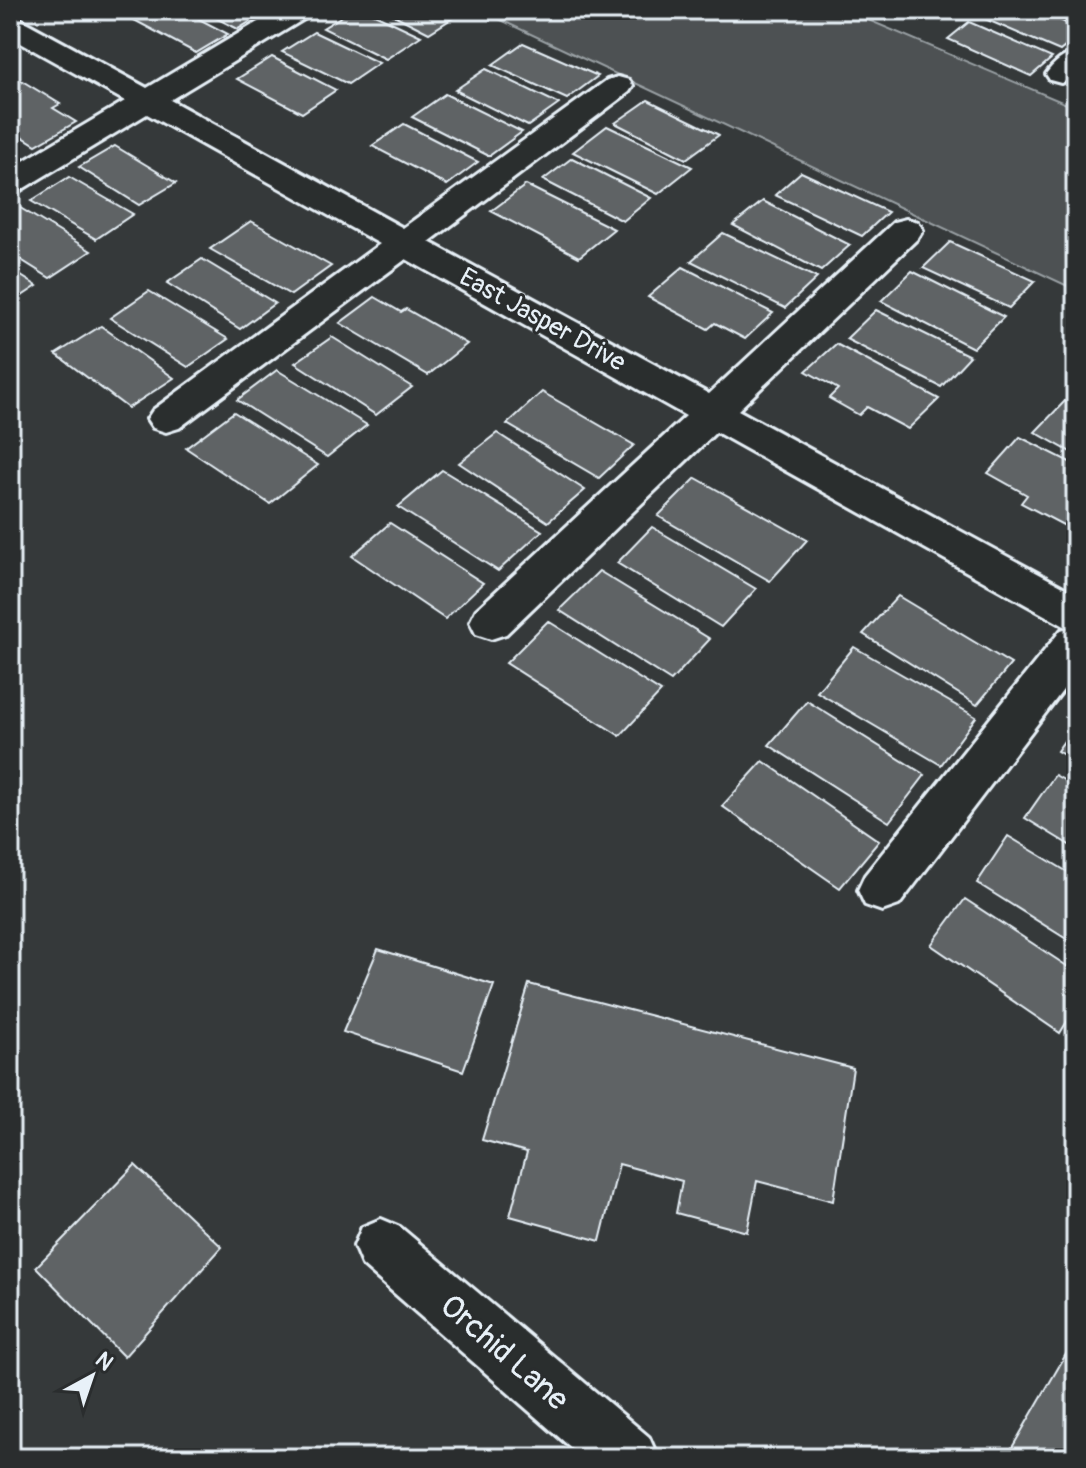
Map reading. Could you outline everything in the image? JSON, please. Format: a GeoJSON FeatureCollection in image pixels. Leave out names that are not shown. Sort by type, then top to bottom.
{"type":"FeatureCollection","features":[{"type":"Feature","properties":{"kind":"street"},"geometry":{"type":"LineString","coordinates":[[10,183],[299,10]]}},
{"type":"Feature","properties":{"kind":"street","name":"East Jasper Drive"},"geometry":{"type":"LineString","coordinates":[[24,24],[148,100],[1076,614]]}},
{"type":"Feature","properties":{"kind":"street"},"geometry":{"type":"LineString","coordinates":[[166,419],[403,241],[618,86]]}},
{"type":"Feature","properties":{"kind":"street"},"geometry":{"type":"LineString","coordinates":[[491,622],[906,230]]}},
{"type":"Feature","properties":{"kind":"street"},"geometry":{"type":"LineString","coordinates":[[882,890],[1076,642]]}},
{"type":"Feature","properties":{"kind":"street","name":"Orchid Lane"},"geometry":{"type":"LineString","coordinates":[[381,1246],[628,1458]]}},
{"type":"Feature","properties":{"kind":"shaded area"},"geometry":{"type":"Polygon","coordinates":[[[845,10],[1076,108],[1076,290],[484,12],[845,10]]]}},
{"type":"Feature","properties":{"kind":"building"},"geometry":{"type":"Polygon","coordinates":[[[152,10],[182,10],[228,34],[196,53],[134,20],[152,10]]]}},
{"type":"Feature","properties":{"kind":"building"},"geometry":{"type":"Polygon","coordinates":[[[200,10],[269,10],[238,29],[200,10]]]}},
{"type":"Feature","properties":{"kind":"building"},"geometry":{"type":"Polygon","coordinates":[[[352,10],[366,10],[421,36],[386,59],[323,28],[352,10]]]}},
{"type":"Feature","properties":{"kind":"building"},"geometry":{"type":"Polygon","coordinates":[[[384,10],[451,10],[459,14],[429,33],[384,10]]]}},
{"type":"Feature","properties":{"kind":"building"},"geometry":{"type":"Polygon","coordinates":[[[976,10],[1040,10],[1076,28],[1076,38],[1060,51],[971,13],[976,10]]]}},
{"type":"Feature","properties":{"kind":"building"},"geometry":{"type":"Polygon","coordinates":[[[969,22],[1052,58],[1031,76],[948,39],[969,22]]]}},
{"type":"Feature","properties":{"kind":"building"},"geometry":{"type":"Polygon","coordinates":[[[314,32],[379,63],[348,84],[282,52],[314,32]]]}},
{"type":"Feature","properties":{"kind":"building"},"geometry":{"type":"Polygon","coordinates":[[[523,43],[598,76],[567,99],[492,65],[523,43]]]}},
{"type":"Feature","properties":{"kind":"building"},"geometry":{"type":"Polygon","coordinates":[[[272,57],[336,90],[302,113],[237,79],[272,57]]]}},
{"type":"Feature","properties":{"kind":"building"},"geometry":{"type":"Polygon","coordinates":[[[486,69],[559,104],[528,126],[455,90],[486,69]]]}},
{"type":"Feature","properties":{"kind":"building"},"geometry":{"type":"Polygon","coordinates":[[[19,79],[60,104],[53,108],[76,122],[36,145],[10,129],[10,83],[19,79]]]}},
{"type":"Feature","properties":{"kind":"building"},"geometry":{"type":"Polygon","coordinates":[[[445,94],[522,132],[489,156],[412,117],[445,94]]]}},
{"type":"Feature","properties":{"kind":"building"},"geometry":{"type":"Polygon","coordinates":[[[648,100],[719,135],[686,159],[615,123],[648,100]]]}},
{"type":"Feature","properties":{"kind":"building"},"geometry":{"type":"Polygon","coordinates":[[[404,124],[478,162],[447,185],[372,146],[404,124]]]}},
{"type":"Feature","properties":{"kind":"building"},"geometry":{"type":"Polygon","coordinates":[[[607,126],[692,167],[658,194],[573,152],[607,126]]]}},
{"type":"Feature","properties":{"kind":"building"},"geometry":{"type":"Polygon","coordinates":[[[115,146],[176,183],[139,205],[79,167],[115,146]]]}},
{"type":"Feature","properties":{"kind":"building"},"geometry":{"type":"Polygon","coordinates":[[[572,158],[651,198],[623,221],[543,180],[572,158]]]}},
{"type":"Feature","properties":{"kind":"building"},"geometry":{"type":"Polygon","coordinates":[[[801,172],[888,212],[862,236],[775,195],[801,172]]]}},
{"type":"Feature","properties":{"kind":"building"},"geometry":{"type":"Polygon","coordinates":[[[69,177],[133,214],[96,239],[31,201],[69,177]]]}},
{"type":"Feature","properties":{"kind":"building"},"geometry":{"type":"Polygon","coordinates":[[[526,185],[614,229],[579,257],[491,211],[526,185]]]}},
{"type":"Feature","properties":{"kind":"building"},"geometry":{"type":"Polygon","coordinates":[[[763,201],[850,245],[821,271],[733,225],[763,201]]]}},
{"type":"Feature","properties":{"kind":"building"},"geometry":{"type":"Polygon","coordinates":[[[17,206],[91,251],[50,278],[10,253],[10,211],[17,206]]]}},
{"type":"Feature","properties":{"kind":"building"},"geometry":{"type":"Polygon","coordinates":[[[251,221],[331,266],[291,295],[210,249],[251,221]]]}},
{"type":"Feature","properties":{"kind":"building"},"geometry":{"type":"Polygon","coordinates":[[[723,233],[817,278],[785,308],[691,261],[723,233]]]}},
{"type":"Feature","properties":{"kind":"building"},"geometry":{"type":"Polygon","coordinates":[[[950,242],[1035,281],[1009,308],[923,268],[950,242]]]}},
{"type":"Feature","properties":{"kind":"building"},"geometry":{"type":"Polygon","coordinates":[[[202,259],[275,303],[240,329],[167,283],[202,259]]]}},
{"type":"Feature","properties":{"kind":"building"},"geometry":{"type":"Polygon","coordinates":[[[683,267],[773,313],[745,339],[715,323],[708,329],[648,297],[683,267]]]}},
{"type":"Feature","properties":{"kind":"building"},"geometry":{"type":"Polygon","coordinates":[[[10,269],[37,286],[10,304],[10,269]]]}},
{"type":"Feature","properties":{"kind":"building"},"geometry":{"type":"Polygon","coordinates":[[[912,271],[1004,317],[973,348],[881,301],[912,271]]]}},
{"type":"Feature","properties":{"kind":"building"},"geometry":{"type":"Polygon","coordinates":[[[149,291],[228,339],[188,367],[110,318],[149,291]]]}},
{"type":"Feature","properties":{"kind":"building"},"geometry":{"type":"Polygon","coordinates":[[[375,297],[401,312],[406,309],[467,344],[428,375],[340,323],[375,297]]]}},
{"type":"Feature","properties":{"kind":"building"},"geometry":{"type":"Polygon","coordinates":[[[876,310],[970,356],[941,387],[846,339],[876,310]]]}},
{"type":"Feature","properties":{"kind":"building"},"geometry":{"type":"Polygon","coordinates":[[[101,326],[174,378],[128,408],[56,354],[101,326]]]}},
{"type":"Feature","properties":{"kind":"building"},"geometry":{"type":"Polygon","coordinates":[[[332,337],[412,387],[376,415],[295,363],[332,337]]]}},
{"type":"Feature","properties":{"kind":"building"},"geometry":{"type":"Polygon","coordinates":[[[836,344],[939,399],[908,429],[867,407],[859,415],[829,398],[838,389],[806,371],[836,344]]]}},
{"type":"Feature","properties":{"kind":"building"},"geometry":{"type":"Polygon","coordinates":[[[277,370],[367,425],[327,457],[237,400],[277,370]]]}},
{"type":"Feature","properties":{"kind":"building"},"geometry":{"type":"Polygon","coordinates":[[[542,392],[634,445],[599,478],[507,424],[542,392]]]}},
{"type":"Feature","properties":{"kind":"building"},"geometry":{"type":"Polygon","coordinates":[[[1065,401],[1076,407],[1076,455],[1035,432],[1065,401]]]}},
{"type":"Feature","properties":{"kind":"building"},"geometry":{"type":"Polygon","coordinates":[[[234,412],[318,465],[270,504],[186,448],[234,412]]]}},
{"type":"Feature","properties":{"kind":"building"},"geometry":{"type":"Polygon","coordinates":[[[497,433],[585,490],[548,522],[459,463],[497,433]]]}},
{"type":"Feature","properties":{"kind":"building"},"geometry":{"type":"Polygon","coordinates":[[[1020,437],[1076,465],[1076,515],[1065,526],[1021,503],[1027,495],[988,473],[1020,437]]]}},
{"type":"Feature","properties":{"kind":"building"},"geometry":{"type":"Polygon","coordinates":[[[442,470],[542,531],[498,571],[398,507],[442,470]]]}},
{"type":"Feature","properties":{"kind":"building"},"geometry":{"type":"Polygon","coordinates":[[[696,478],[807,540],[770,581],[658,516],[696,478]]]}},
{"type":"Feature","properties":{"kind":"building"},"geometry":{"type":"Polygon","coordinates":[[[390,523],[483,583],[445,619],[352,556],[390,523]]]}},
{"type":"Feature","properties":{"kind":"building"},"geometry":{"type":"Polygon","coordinates":[[[652,527],[756,589],[721,627],[617,563],[652,527]]]}},
{"type":"Feature","properties":{"kind":"building"},"geometry":{"type":"Polygon","coordinates":[[[599,571],[710,639],[671,681],[559,610],[599,571]]]}},
{"type":"Feature","properties":{"kind":"building"},"geometry":{"type":"Polygon","coordinates":[[[898,596],[1011,664],[977,705],[863,634],[898,596]]]}},
{"type":"Feature","properties":{"kind":"building"},"geometry":{"type":"Polygon","coordinates":[[[548,621],[661,692],[620,736],[506,663],[548,621]]]}},
{"type":"Feature","properties":{"kind":"building"},"geometry":{"type":"Polygon","coordinates":[[[854,647],[976,717],[941,765],[817,692],[854,647]]]}},
{"type":"Feature","properties":{"kind":"building"},"geometry":{"type":"Polygon","coordinates":[[[807,701],[925,775],[889,822],[769,745],[807,701]]]}},
{"type":"Feature","properties":{"kind":"building"},"geometry":{"type":"Polygon","coordinates":[[[1076,724],[1076,762],[1057,751],[1076,724]]]}},
{"type":"Feature","properties":{"kind":"building"},"geometry":{"type":"Polygon","coordinates":[[[763,761],[879,841],[840,888],[722,806],[763,761]]]}},
{"type":"Feature","properties":{"kind":"building"},"geometry":{"type":"Polygon","coordinates":[[[1055,775],[1076,787],[1076,849],[1025,818],[1055,775]]]}},
{"type":"Feature","properties":{"kind":"building"},"geometry":{"type":"Polygon","coordinates":[[[1008,836],[1076,877],[1076,945],[977,883],[1008,836]]]}},
{"type":"Feature","properties":{"kind":"building"},"geometry":{"type":"Polygon","coordinates":[[[965,899],[1076,972],[1076,1007],[1060,1033],[931,945],[965,899]]]}},
{"type":"Feature","properties":{"kind":"building"},"geometry":{"type":"Polygon","coordinates":[[[378,949],[494,985],[463,1071],[343,1032],[378,949]]]}},
{"type":"Feature","properties":{"kind":"building"},"geometry":{"type":"Polygon","coordinates":[[[529,984],[853,1068],[833,1201],[757,1181],[747,1232],[676,1213],[682,1181],[619,1164],[600,1241],[510,1216],[527,1152],[482,1140],[529,984]]]}},
{"type":"Feature","properties":{"kind":"building"},"geometry":{"type":"Polygon","coordinates":[[[135,1165],[222,1247],[124,1357],[36,1267],[135,1165]]]}},
{"type":"Feature","properties":{"kind":"building"},"geometry":{"type":"Polygon","coordinates":[[[1076,1337],[1076,1458],[1006,1458],[1076,1337]]]}}]}
